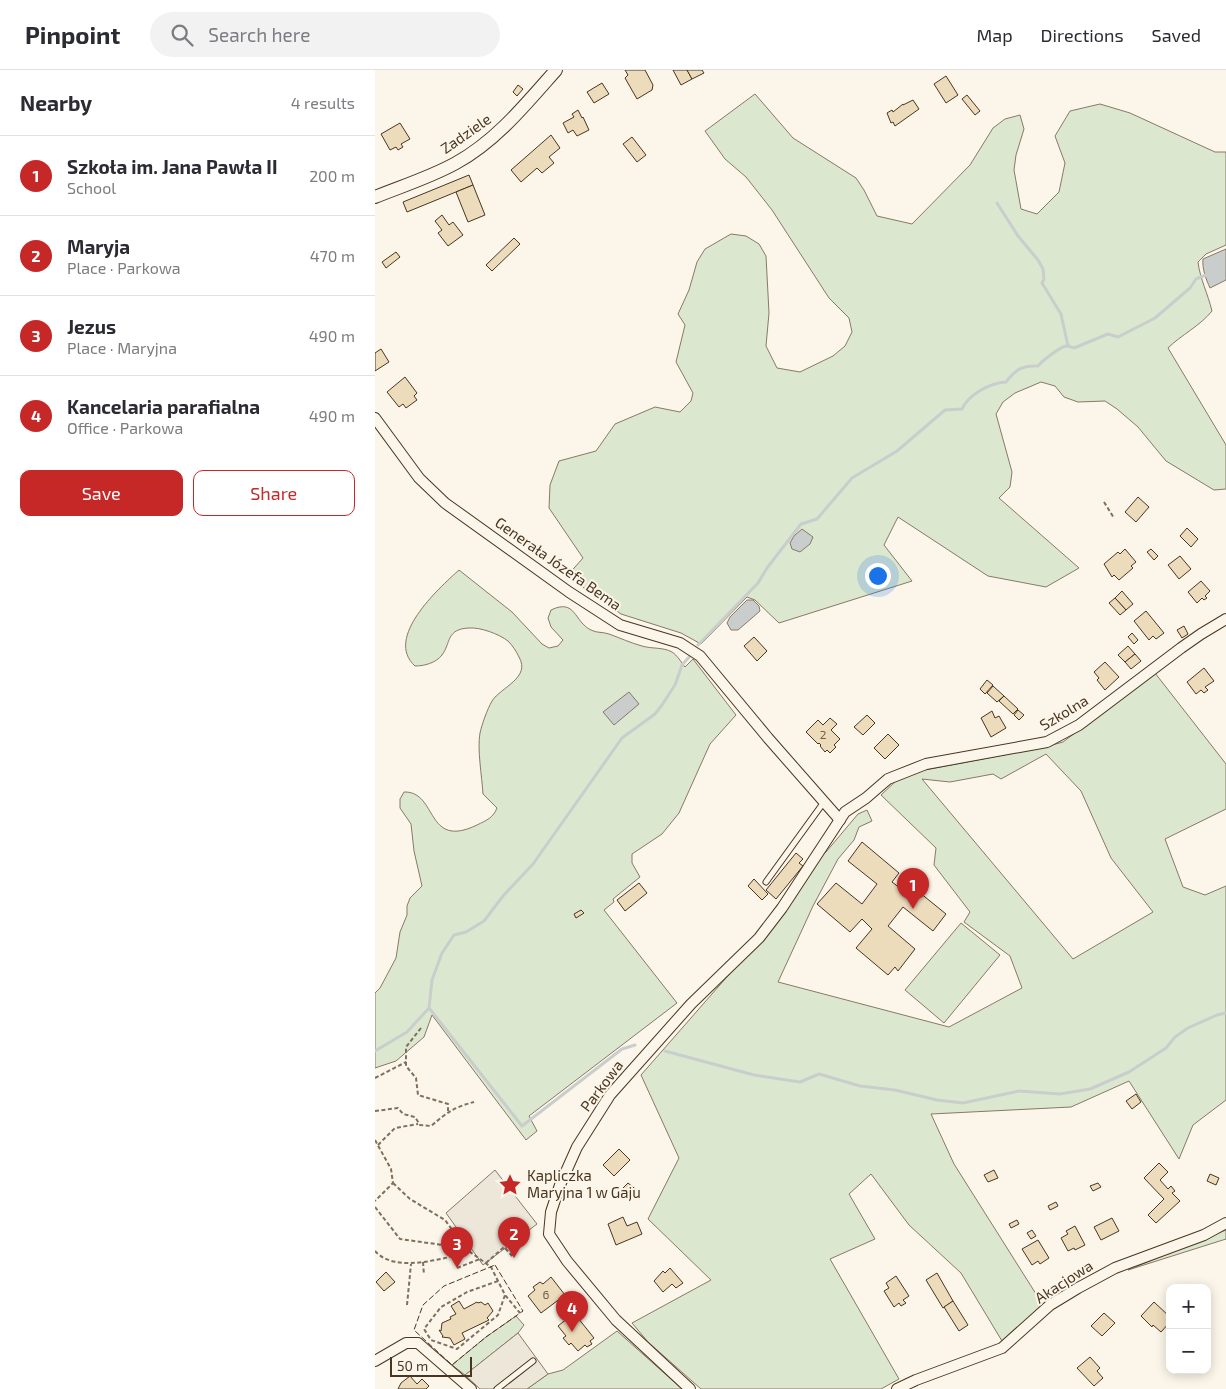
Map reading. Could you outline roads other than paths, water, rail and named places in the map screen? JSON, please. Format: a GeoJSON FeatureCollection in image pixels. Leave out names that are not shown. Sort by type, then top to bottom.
{"type":"FeatureCollection","features":[{"type":"Feature","properties":{"kind":"street","name":"Zadziele"},"geometry":{"type":"LineString","coordinates":[[375,197],[437,172],[475,152],[519,112],[556,70]]}},
{"type":"Feature","properties":{"kind":"street","name":"Generała Józefa Bema"},"geometry":{"type":"LineString","coordinates":[[375,418],[419,478],[445,502],[569,592],[620,624],[680,643],[700,656],[824,802],[843,816]]}},
{"type":"Feature","properties":{"kind":"street","name":"Szkolna"},"geometry":{"type":"LineString","coordinates":[[843,816],[888,779],[926,764],[1047,742],[1079,725],[1181,648],[1226,619]]}},
{"type":"Feature","properties":{"kind":"street","name":"Parkowa"},"geometry":{"type":"LineString","coordinates":[[690,1389],[617,1320],[567,1261],[549,1234],[551,1212],[560,1184],[577,1147],[610,1095],[691,1004],[759,938],[782,908],[843,816]]}},
{"type":"Feature","properties":{"kind":"street","name":"Akacjowa"},"geometry":{"type":"LineString","coordinates":[[897,1389],[925,1376],[1002,1348],[1050,1305],[1078,1288],[1115,1268],[1203,1234],[1226,1223]]}},
{"type":"Feature","properties":{"kind":"street"},"geometry":{"type":"LineString","coordinates":[[375,1361],[406,1343],[418,1343],[471,1389]]}},
{"type":"Feature","properties":{"kind":"lane"},"geometry":{"type":"LineString","coordinates":[[766,882],[824,802]]}},
{"type":"Feature","properties":{"kind":"lane"},"geometry":{"type":"LineString","coordinates":[[497,1389],[533,1362]]}},
{"type":"Feature","properties":{"kind":"waterway"},"geometry":{"type":"LineString","coordinates":[[997,203],[1018,236],[1043,269],[1044,279],[1042,283],[1061,314],[1068,346]]}},
{"type":"Feature","properties":{"kind":"waterway"},"geometry":{"type":"LineString","coordinates":[[698,645],[758,583],[767,568],[801,524],[817,519],[852,478],[897,451],[945,410],[962,409],[981,390],[1006,382],[1016,371],[1023,367],[1038,366],[1051,354],[1063,347],[1074,348],[1108,334],[1118,337],[1155,318],[1190,288],[1196,279],[1208,274]]}},
{"type":"Feature","properties":{"kind":"waterway"},"geometry":{"type":"LineString","coordinates":[[375,1051],[407,1032],[429,1008],[432,980],[442,953],[454,935],[466,932],[484,921],[503,896],[533,864],[622,738],[655,714],[662,705],[675,685],[682,665],[690,656]]}},
{"type":"Feature","properties":{"kind":"waterway"},"geometry":{"type":"LineString","coordinates":[[429,1008],[522,1126],[622,1049],[635,1045]]}},
{"type":"Feature","properties":{"kind":"waterway"},"geometry":{"type":"LineString","coordinates":[[665,1051],[754,1075],[800,1082],[819,1074],[860,1086],[895,1090],[937,1100],[963,1103],[1019,1091],[1060,1094],[1090,1089],[1129,1072],[1166,1048],[1175,1037],[1188,1028],[1226,1013]]}},
{"type":"Feature","properties":{"kind":"place","name":"Szkoła im. Jana Pawła II"},"geometry":{"type":"Point","coordinates":[913,909]}},
{"type":"Feature","properties":{"kind":"place","name":"Kapliczka Maryjna 1 w Gaju"},"geometry":{"type":"Point","coordinates":[510,1185]}},
{"type":"Feature","properties":{"kind":"place","name":"Maryja"},"geometry":{"type":"Point","coordinates":[514,1258]}},
{"type":"Feature","properties":{"kind":"place","name":"Jezus"},"geometry":{"type":"Point","coordinates":[457,1268]}},
{"type":"Feature","properties":{"kind":"place","name":"Kancelaria parafialna"},"geometry":{"type":"Point","coordinates":[572,1332]}}]}
